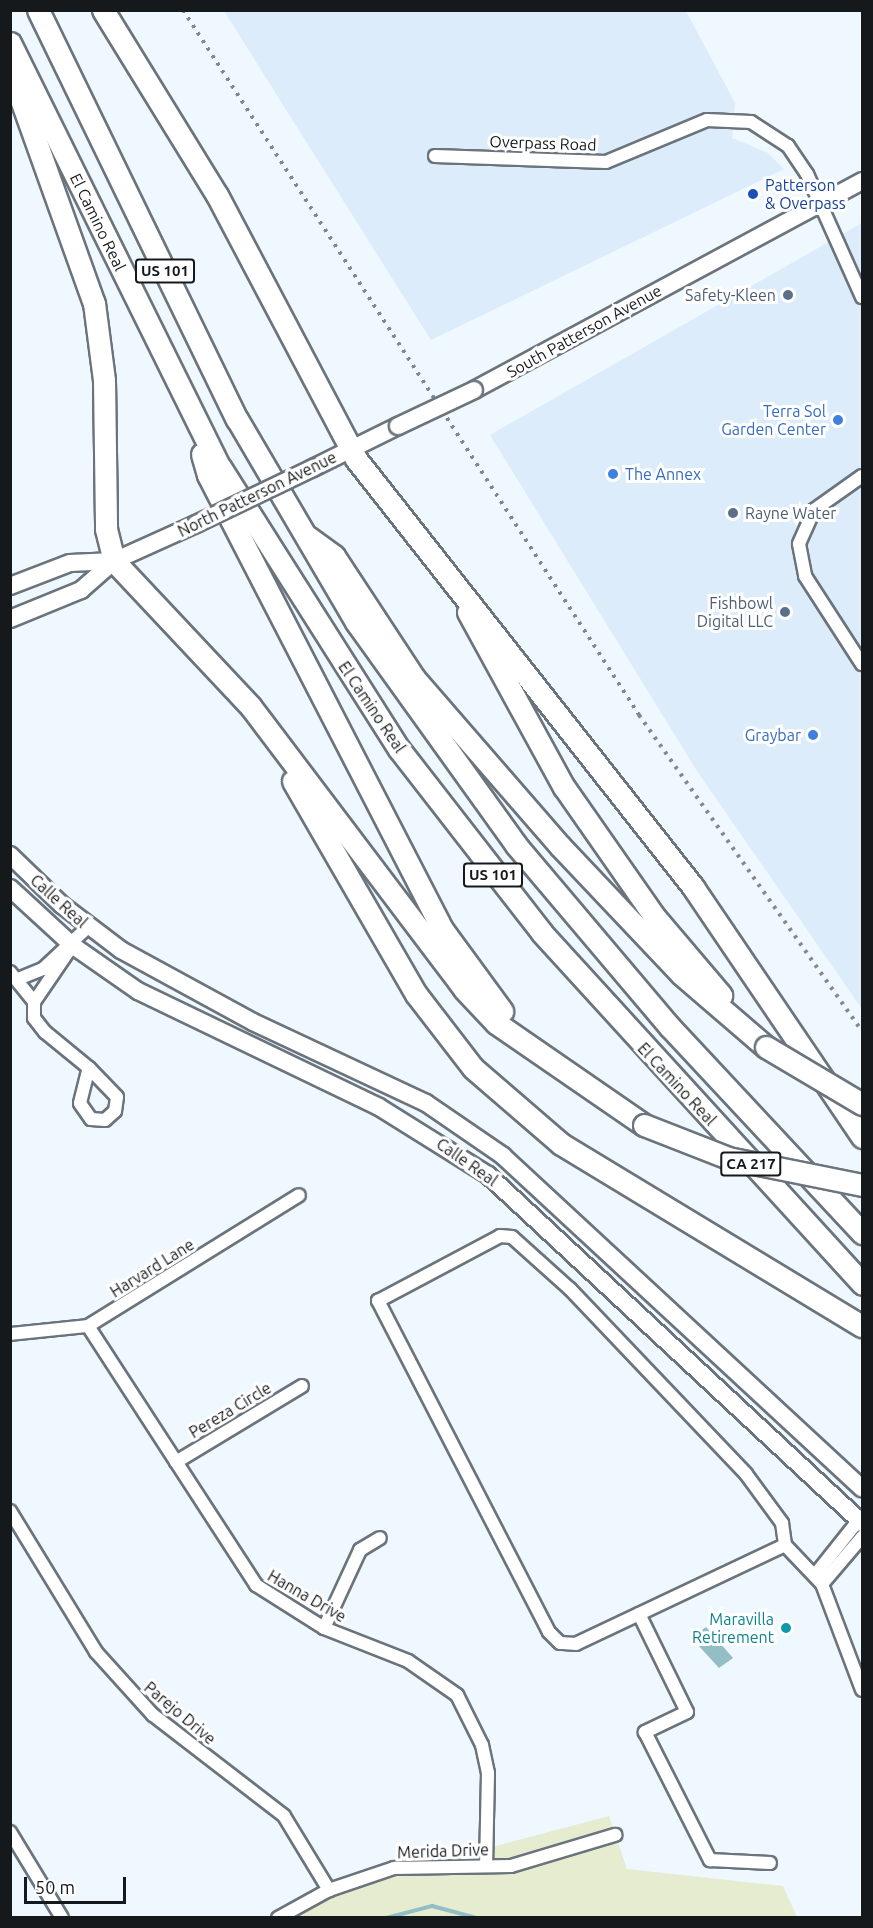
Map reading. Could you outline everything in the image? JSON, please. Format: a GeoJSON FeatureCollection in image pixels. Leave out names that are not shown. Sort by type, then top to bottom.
{"type":"FeatureCollection","features":[{"type":"Feature","properties":{"kind":"highway","name":"El Camino Real"},"geometry":{"type":"LineString","coordinates":[[38,10],[237,418],[298,529],[417,712],[516,845],[670,1027],[862,1233]]}},
{"type":"Feature","properties":{"kind":"highway"},"geometry":{"type":"LineString","coordinates":[[103,10],[217,195],[350,449],[439,559],[693,887],[862,1137]]}},
{"type":"Feature","properties":{"kind":"highway","name":"El Camino Real"},"geometry":{"type":"LineString","coordinates":[[10,43],[192,415],[298,597],[399,749],[492,874],[643,1048],[862,1284]]}},
{"type":"Feature","properties":{"kind":"highway"},"geometry":{"type":"LineString","coordinates":[[10,69],[94,303],[104,380],[106,529],[114,561],[251,707],[464,989],[496,1023],[532,1046]]}},
{"type":"Feature","properties":{"kind":"highway"},"geometry":{"type":"LineString","coordinates":[[192,415],[208,475],[442,929],[532,1046]]}},
{"type":"Feature","properties":{"kind":"highway"},"geometry":{"type":"LineString","coordinates":[[298,529],[334,556],[414,678],[560,846],[681,974],[766,1047],[862,1104]]}},
{"type":"Feature","properties":{"kind":"highway"},"geometry":{"type":"LineString","coordinates":[[439,559],[564,787],[654,916],[766,1047]]}},
{"type":"Feature","properties":{"kind":"highway"},"geometry":{"type":"LineString","coordinates":[[251,707],[416,994],[473,1068],[561,1144],[862,1326]]}},
{"type":"Feature","properties":{"kind":"highway","name":"CA 217"},"geometry":{"type":"LineString","coordinates":[[532,1046],[644,1125],[728,1158],[862,1185]]}},
{"type":"Feature","properties":{"kind":"main road","name":"South Patterson Avenue"},"geometry":{"type":"LineString","coordinates":[[398,426],[474,390],[862,181]]}},
{"type":"Feature","properties":{"kind":"main road","name":"North Patterson Avenue"},"geometry":{"type":"LineString","coordinates":[[10,619],[81,590],[114,561],[398,426]]}},
{"type":"Feature","properties":{"kind":"main road","name":"North Patterson Avenue"},"geometry":{"type":"LineString","coordinates":[[10,586],[70,563],[114,561]]}},
{"type":"Feature","properties":{"kind":"main road","name":"Calle Real"},"geometry":{"type":"LineString","coordinates":[[10,855],[88,927],[188,988],[426,1103],[503,1156],[862,1488]]}},
{"type":"Feature","properties":{"kind":"main road","name":"Calle Real"},"geometry":{"type":"LineString","coordinates":[[10,888],[72,945],[138,991],[379,1107],[488,1175],[862,1524]]}},
{"type":"Feature","properties":{"kind":"street","name":"Overpass Road"},"geometry":{"type":"LineString","coordinates":[[435,156],[606,162],[707,120],[736,118],[766,128],[789,146],[822,201],[862,297]]}},
{"type":"Feature","properties":{"kind":"street"},"geometry":{"type":"LineString","coordinates":[[862,476],[814,510],[798,544],[805,576],[862,664]]}},
{"type":"Feature","properties":{"kind":"street"},"geometry":{"type":"LineString","coordinates":[[88,927],[72,945],[42,969],[14,976],[34,1002],[34,1018],[45,1032],[89,1068]]}},
{"type":"Feature","properties":{"kind":"street"},"geometry":{"type":"LineString","coordinates":[[34,1002],[63,966],[72,945]]}},
{"type":"Feature","properties":{"kind":"street","name":"Harvard Lane"},"geometry":{"type":"LineString","coordinates":[[10,1334],[88,1326],[299,1195]]}},
{"type":"Feature","properties":{"kind":"street"},"geometry":{"type":"LineString","coordinates":[[785,1545],[576,1644],[560,1643],[549,1632],[382,1314],[378,1301],[384,1294],[500,1236],[512,1237],[570,1289],[746,1474],[782,1523],[785,1545],[818,1579],[862,1684]]}},
{"type":"Feature","properties":{"kind":"street","name":"Hanna Drive"},"geometry":{"type":"LineString","coordinates":[[88,1326],[243,1571],[271,1597],[324,1628],[408,1661],[457,1695],[482,1745],[488,1773],[486,1866]]}},
{"type":"Feature","properties":{"kind":"street","name":"Pereza Circle"},"geometry":{"type":"LineString","coordinates":[[176,1462],[302,1386]]}},
{"type":"Feature","properties":{"kind":"street","name":"Parejo Drive"},"geometry":{"type":"LineString","coordinates":[[10,1511],[96,1652],[153,1715],[284,1816],[329,1890]]}},
{"type":"Feature","properties":{"kind":"street"},"geometry":{"type":"LineString","coordinates":[[818,1579],[862,1524]]}},
{"type":"Feature","properties":{"kind":"street"},"geometry":{"type":"LineString","coordinates":[[324,1628],[360,1550],[380,1538]]}},
{"type":"Feature","properties":{"kind":"street"},"geometry":{"type":"LineString","coordinates":[[639,1614],[687,1712],[645,1732],[710,1860],[770,1863]]}},
{"type":"Feature","properties":{"kind":"street"},"geometry":{"type":"LineString","coordinates":[[10,1832],[62,1917]]}},
{"type":"Feature","properties":{"kind":"street","name":"Merida Drive"},"geometry":{"type":"LineString","coordinates":[[279,1917],[329,1890],[394,1868],[486,1866],[542,1859],[615,1835]]}},
{"type":"Feature","properties":{"kind":"shaded area"},"geometry":{"type":"Polygon","coordinates":[[[224,11],[686,11],[735,103],[732,138],[768,153],[784,169],[431,340],[224,11]]]}},
{"type":"Feature","properties":{"kind":"shaded area"},"geometry":{"type":"Polygon","coordinates":[[[862,223],[862,1009],[697,771],[490,435],[862,223]]]}},
{"type":"Feature","properties":{"kind":"shaded area"},"geometry":{"type":"Polygon","coordinates":[[[706,1627],[733,1658],[719,1668],[697,1644],[695,1635],[706,1627]]]}},
{"type":"Feature","properties":{"kind":"green space"},"geometry":{"type":"Polygon","coordinates":[[[609,1816],[627,1869],[783,1886],[797,1917],[279,1918],[329,1890],[609,1816]]]}},
{"type":"Feature","properties":{"kind":"waterway"},"geometry":{"type":"LineString","coordinates":[[386,1918],[432,1906],[477,1918]]}},
{"type":"Feature","properties":{"kind":"railway"},"geometry":{"type":"LineString","coordinates":[[183,10],[639,715],[862,1031]]}},
{"type":"Feature","properties":{"kind":"place","name":"Patterson & Overpass"},"geometry":{"type":"Point","coordinates":[753,194]}},
{"type":"Feature","properties":{"kind":"place","name":"Safety-Kleen"},"geometry":{"type":"Point","coordinates":[788,295]}},
{"type":"Feature","properties":{"kind":"place","name":"Terra Sol Garden Center"},"geometry":{"type":"Point","coordinates":[838,420]}},
{"type":"Feature","properties":{"kind":"place","name":"The Annex"},"geometry":{"type":"Point","coordinates":[613,474]}},
{"type":"Feature","properties":{"kind":"place","name":"Rayne Water"},"geometry":{"type":"Point","coordinates":[733,513]}},
{"type":"Feature","properties":{"kind":"place","name":"Fishbowl Digital LLC"},"geometry":{"type":"Point","coordinates":[785,612]}},
{"type":"Feature","properties":{"kind":"place","name":"Graybar"},"geometry":{"type":"Point","coordinates":[813,735]}},
{"type":"Feature","properties":{"kind":"place","name":"Maravilla Retirement"},"geometry":{"type":"Point","coordinates":[786,1628]}}]}
